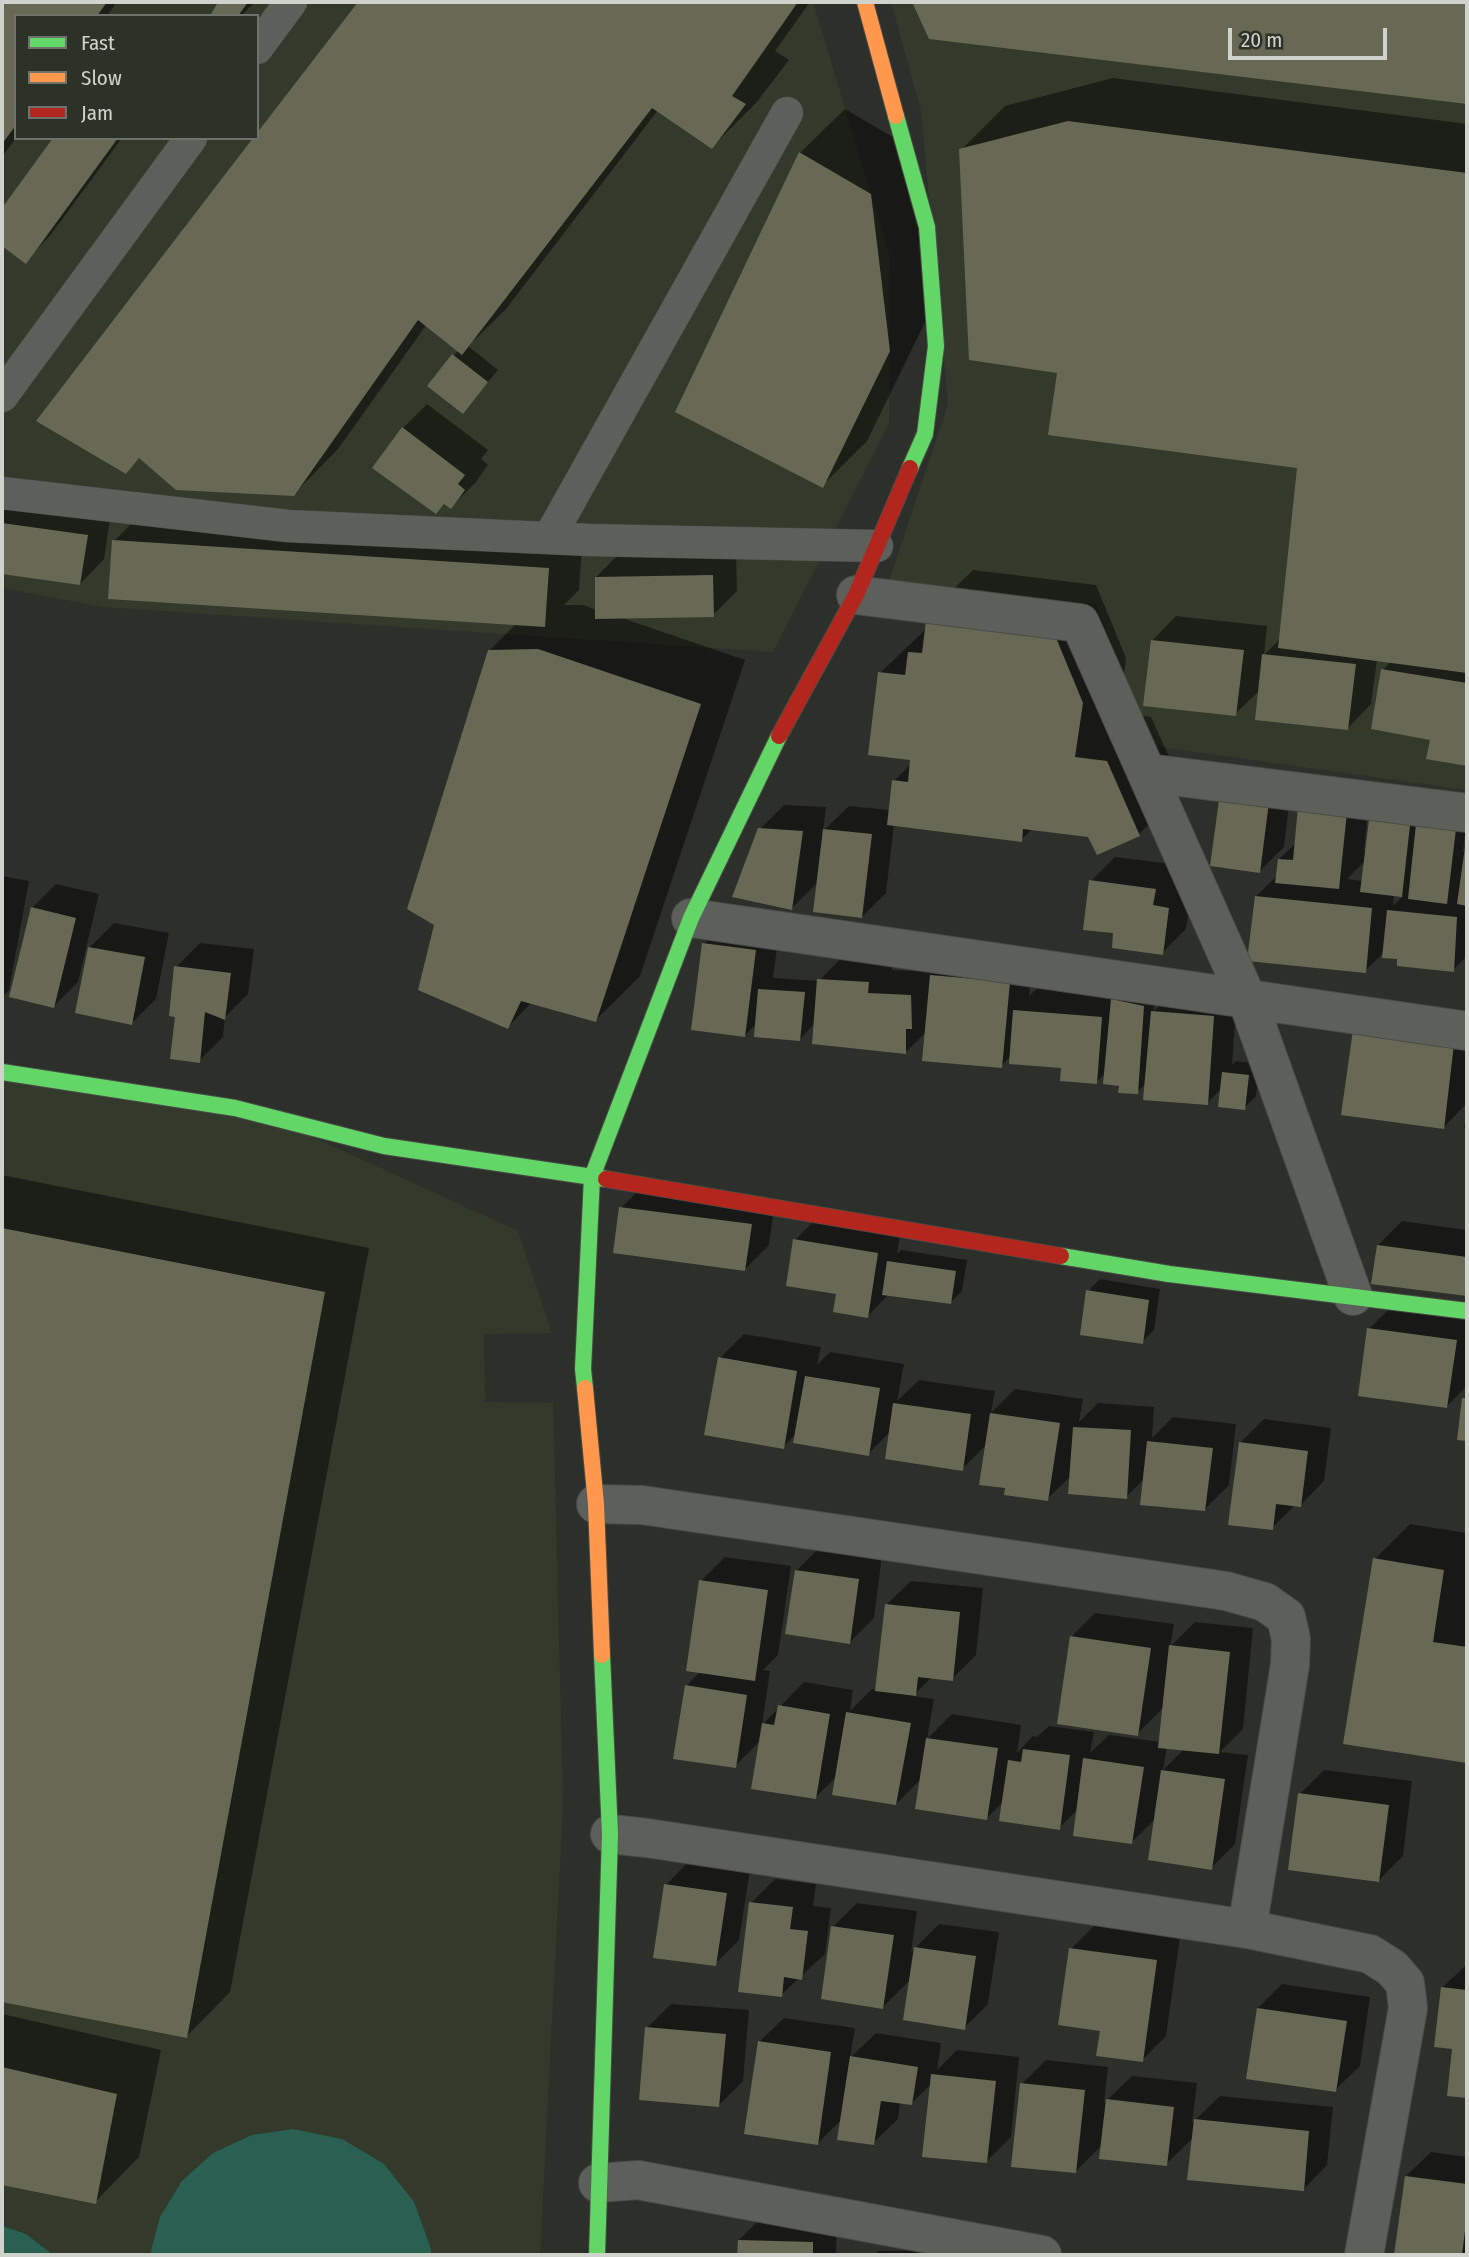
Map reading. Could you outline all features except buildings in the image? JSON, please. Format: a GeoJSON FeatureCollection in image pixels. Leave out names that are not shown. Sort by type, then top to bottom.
{"type":"FeatureCollection","features":[{"type":"Feature","properties":{"kind":"street"},"geometry":{"type":"LineString","coordinates":[[597,2255],[610,1835],[596,1504],[583,1368],[592,1177],[691,918],[779,736],[856,595],[925,434],[936,346],[928,227],[865,2]]}},
{"type":"Feature","properties":{"kind":"street"},"geometry":{"type":"LineString","coordinates":[[856,595],[1080,623],[1247,999],[1353,1296]]}},
{"type":"Feature","properties":{"kind":"street"},"geometry":{"type":"LineString","coordinates":[[1147,773],[1467,813]]}},
{"type":"Feature","properties":{"kind":"street"},"geometry":{"type":"LineString","coordinates":[[691,918],[1467,1031]]}},
{"type":"Feature","properties":{"kind":"street"},"geometry":{"type":"LineString","coordinates":[[2,1072],[235,1108],[384,1146],[592,1177],[1169,1274],[1467,1311]]}},
{"type":"Feature","properties":{"kind":"street"},"geometry":{"type":"LineString","coordinates":[[596,1504],[656,1507],[1226,1591],[1265,1602],[1286,1617],[1291,1639],[1290,1665],[1247,1929]]}},
{"type":"Feature","properties":{"kind":"street"},"geometry":{"type":"LineString","coordinates":[[610,1835],[647,1838],[1247,1929],[1370,1954],[1392,1968],[1405,1983],[1408,2008],[1364,2255]]}},
{"type":"Feature","properties":{"kind":"street"},"geometry":{"type":"LineString","coordinates":[[598,2183],[638,2180],[1042,2255]]}},
{"type":"Feature","properties":{"kind":"lane"},"geometry":{"type":"LineString","coordinates":[[259,45],[291,2]]}},
{"type":"Feature","properties":{"kind":"lane"},"geometry":{"type":"LineString","coordinates":[[549,538],[787,113]]}},
{"type":"Feature","properties":{"kind":"lane"},"geometry":{"type":"LineString","coordinates":[[2,397],[190,140]]}},
{"type":"Feature","properties":{"kind":"lane"},"geometry":{"type":"LineString","coordinates":[[2,493],[288,526],[549,538],[877,546]]}},
{"type":"Feature","properties":{"kind":"shaded area"},"geometry":{"type":"Polygon","coordinates":[[[2,2],[813,2],[890,257],[889,423],[773,652],[103,607],[2,588],[2,2]]]}},
{"type":"Feature","properties":{"kind":"shaded area"},"geometry":{"type":"Polygon","coordinates":[[[891,2],[1467,2],[1467,790],[1153,746],[1096,604],[888,584],[948,405],[921,110],[891,2]]]}},
{"type":"Feature","properties":{"kind":"shaded area"},"geometry":{"type":"Polygon","coordinates":[[[2,1072],[293,1128],[518,1231],[552,1333],[484,1334],[485,1402],[553,1403],[563,1805],[540,2255],[2,2255],[2,1072]]]}},
{"type":"Feature","properties":{"kind":"shaded area"},"geometry":{"type":"Polygon","coordinates":[[[293,2129],[342,2139],[384,2164],[414,2202],[431,2255],[150,2255],[160,2217],[182,2181],[213,2153],[252,2135],[293,2129]]]}},
{"type":"Feature","properties":{"kind":"shaded area"},"geometry":{"type":"Polygon","coordinates":[[[2,2226],[26,2234],[53,2255],[2,2255],[2,2226]]]}},
{"type":"Feature","properties":{"kind":"traffic: fast"},"geometry":{"type":"LineString","coordinates":[[896,116],[927,227],[936,346],[925,434],[910,468]]}},
{"type":"Feature","properties":{"kind":"traffic: fast"},"geometry":{"type":"LineString","coordinates":[[585,1388],[583,1369],[592,1177],[691,918],[779,736]]}},
{"type":"Feature","properties":{"kind":"traffic: fast"},"geometry":{"type":"LineString","coordinates":[[2,1072],[235,1108],[384,1146],[606,1179]]}},
{"type":"Feature","properties":{"kind":"traffic: fast"},"geometry":{"type":"LineString","coordinates":[[1061,1256],[1169,1274],[1467,1311]]}},
{"type":"Feature","properties":{"kind":"traffic: fast"},"geometry":{"type":"LineString","coordinates":[[597,2255],[610,1834],[602,1655]]}},
{"type":"Feature","properties":{"kind":"traffic: slow"},"geometry":{"type":"LineString","coordinates":[[865,2],[896,116]]}},
{"type":"Feature","properties":{"kind":"traffic: slow"},"geometry":{"type":"LineString","coordinates":[[585,1388],[596,1504],[602,1655]]}},
{"type":"Feature","properties":{"kind":"traffic: jam"},"geometry":{"type":"LineString","coordinates":[[779,736],[856,595],[910,468]]}},
{"type":"Feature","properties":{"kind":"traffic: jam"},"geometry":{"type":"LineString","coordinates":[[606,1179],[1061,1256]]}}]}
